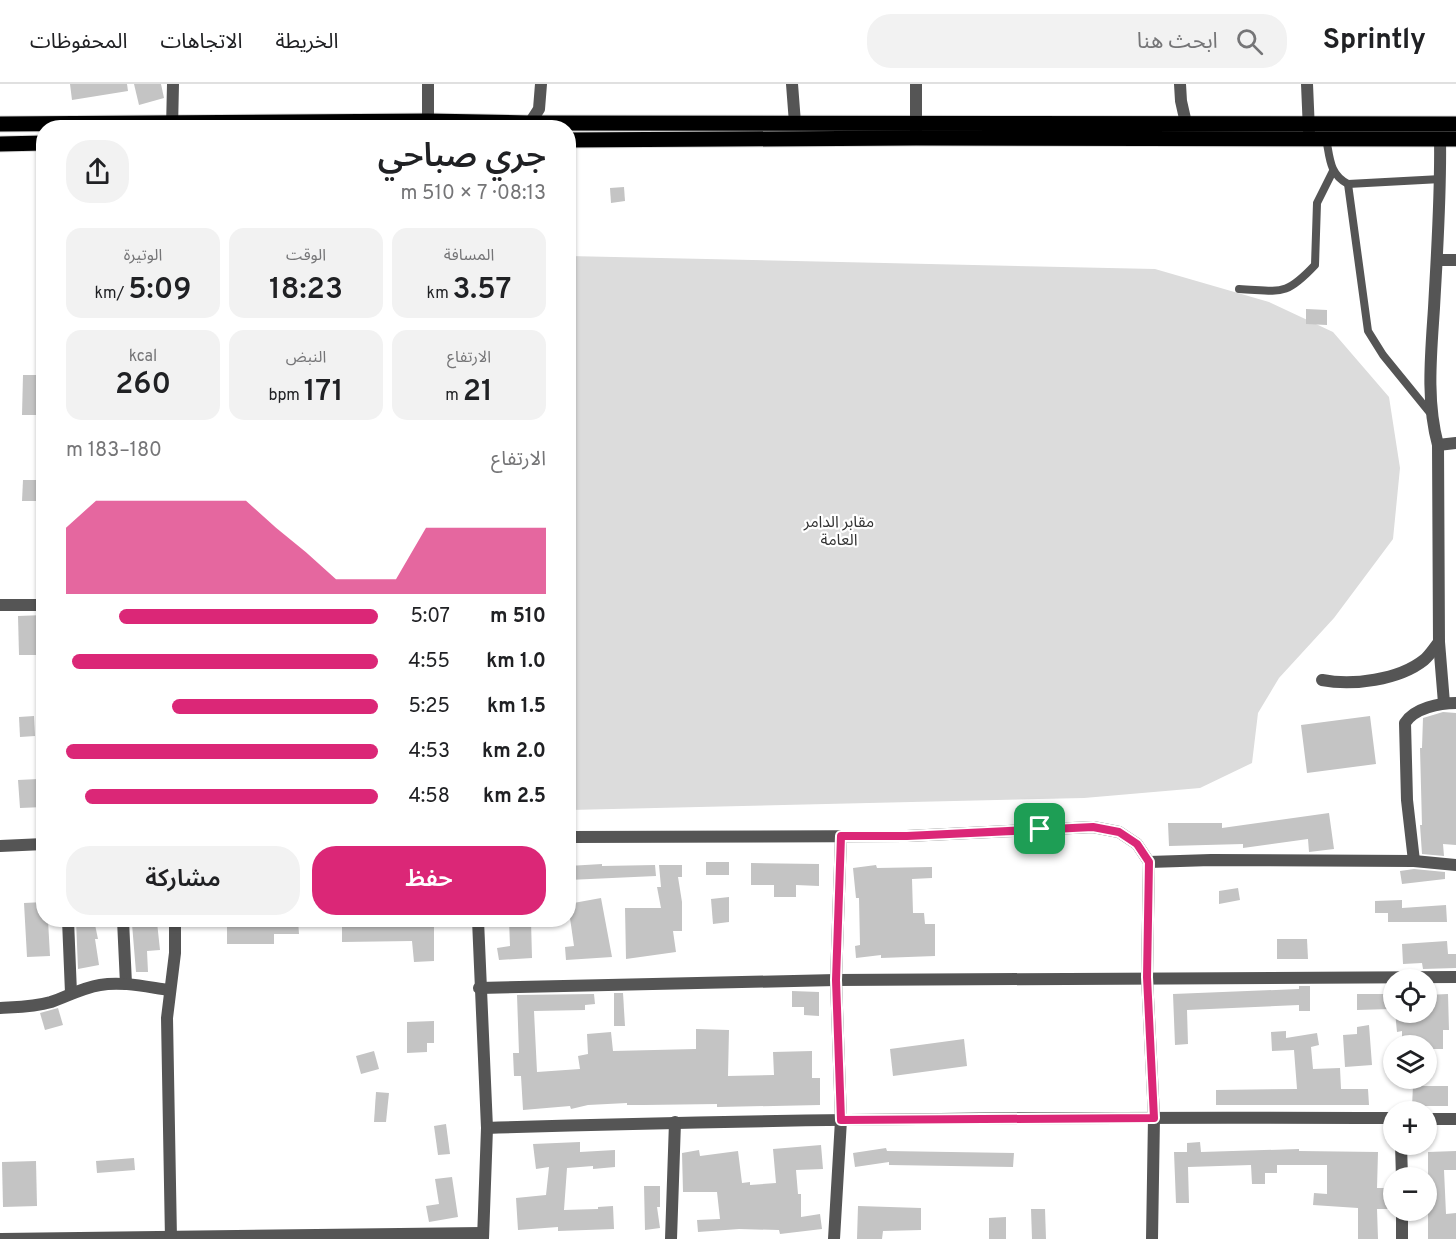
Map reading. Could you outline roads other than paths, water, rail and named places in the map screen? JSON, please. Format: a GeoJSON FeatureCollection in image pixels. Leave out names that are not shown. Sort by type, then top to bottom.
{"type":"FeatureCollection","features":[{"type":"Feature","properties":{"kind":"main road"},"geometry":{"type":"LineString","coordinates":[[576,125],[795,123],[916,131],[1309,131],[1456,124]]}},
{"type":"Feature","properties":{"kind":"main road"},"geometry":{"type":"LineString","coordinates":[[576,140],[1186,123],[1309,131],[1326,138],[1456,139]]}},
{"type":"Feature","properties":{"kind":"main road"},"geometry":{"type":"LineString","coordinates":[[0,124],[36,124]]}},
{"type":"Feature","properties":{"kind":"main road"},"geometry":{"type":"LineString","coordinates":[[0,144],[36,143]]}},
{"type":"Feature","properties":{"kind":"street"},"geometry":{"type":"LineString","coordinates":[[172,84],[172,120]]}},
{"type":"Feature","properties":{"kind":"street"},"geometry":{"type":"LineString","coordinates":[[428,84],[428,120]]}},
{"type":"Feature","properties":{"kind":"street"},"geometry":{"type":"LineString","coordinates":[[532,120],[539,110],[541,84]]}},
{"type":"Feature","properties":{"kind":"street"},"geometry":{"type":"LineString","coordinates":[[792,84],[795,123]]}},
{"type":"Feature","properties":{"kind":"street"},"geometry":{"type":"LineString","coordinates":[[916,84],[916,131]]}},
{"type":"Feature","properties":{"kind":"street"},"geometry":{"type":"LineString","coordinates":[[1180,84],[1186,123]]}},
{"type":"Feature","properties":{"kind":"street"},"geometry":{"type":"LineString","coordinates":[[1307,84],[1309,131]]}},
{"type":"Feature","properties":{"kind":"street"},"geometry":{"type":"LineString","coordinates":[[1414,861],[1407,801],[1405,723],[1412,715],[1450,703],[1439,642],[1438,445],[1431,414],[1430,380],[1441,179],[1440,139]]}},
{"type":"Feature","properties":{"kind":"street"},"geometry":{"type":"LineString","coordinates":[[1437,260],[1456,260]]}},
{"type":"Feature","properties":{"kind":"street"},"geometry":{"type":"LineString","coordinates":[[1438,445],[1456,443]]}},
{"type":"Feature","properties":{"kind":"street"},"geometry":{"type":"LineString","coordinates":[[0,605],[36,604]]}},
{"type":"Feature","properties":{"kind":"street"},"geometry":{"type":"LineString","coordinates":[[1322,680],[1354,684],[1397,674],[1424,660],[1439,642]]}},
{"type":"Feature","properties":{"kind":"street"},"geometry":{"type":"LineString","coordinates":[[576,837],[907,836],[1093,827],[1119,832],[1137,844],[1149,862],[1147,977],[1154,1118],[1152,1239]]}},
{"type":"Feature","properties":{"kind":"street"},"geometry":{"type":"LineString","coordinates":[[834,1239],[841,1120],[836,980],[841,836]]}},
{"type":"Feature","properties":{"kind":"street"},"geometry":{"type":"LineString","coordinates":[[0,846],[36,844]]}},
{"type":"Feature","properties":{"kind":"street"},"geometry":{"type":"LineString","coordinates":[[1149,862],[1414,861],[1456,865]]}},
{"type":"Feature","properties":{"kind":"street"},"geometry":{"type":"LineString","coordinates":[[68,927],[71,993]]}},
{"type":"Feature","properties":{"kind":"street"},"geometry":{"type":"LineString","coordinates":[[123,927],[126,984]]}},
{"type":"Feature","properties":{"kind":"street"},"geometry":{"type":"LineString","coordinates":[[171,1238],[167,1018],[175,953],[175,927]]}},
{"type":"Feature","properties":{"kind":"street"},"geometry":{"type":"LineString","coordinates":[[1,1239],[483,1236],[487,1128],[479,988],[478,927]]}},
{"type":"Feature","properties":{"kind":"street"},"geometry":{"type":"LineString","coordinates":[[479,988],[836,980],[1456,977]]}},
{"type":"Feature","properties":{"kind":"street"},"geometry":{"type":"LineString","coordinates":[[0,1008],[51,1002],[71,993],[103,984],[126,984],[169,990]]}},
{"type":"Feature","properties":{"kind":"street"},"geometry":{"type":"LineString","coordinates":[[487,1128],[841,1120],[1383,1119]]}},
{"type":"Feature","properties":{"kind":"street"},"geometry":{"type":"LineString","coordinates":[[1437,1119],[1456,1119]]}},
{"type":"Feature","properties":{"kind":"street"},"geometry":{"type":"LineString","coordinates":[[671,1239],[675,1122]]}},
{"type":"Feature","properties":{"kind":"street"},"geometry":{"type":"LineString","coordinates":[[1402,1221],[1402,1239]]}},
{"type":"Feature","properties":{"kind":"lane"},"geometry":{"type":"LineString","coordinates":[[1326,138],[1333,171],[1338,178],[1348,184],[1441,179]]}},
{"type":"Feature","properties":{"kind":"lane"},"geometry":{"type":"LineString","coordinates":[[1239,289],[1284,291],[1300,281],[1315,265],[1317,203],[1333,171]]}},
{"type":"Feature","properties":{"kind":"lane"},"geometry":{"type":"LineString","coordinates":[[1348,184],[1368,331],[1383,356],[1431,414]]}},
{"type":"Feature","properties":{"kind":"park label","name":"مقابر الدامر العامة"},"geometry":{"type":"Point","coordinates":[839,532]}}]}
